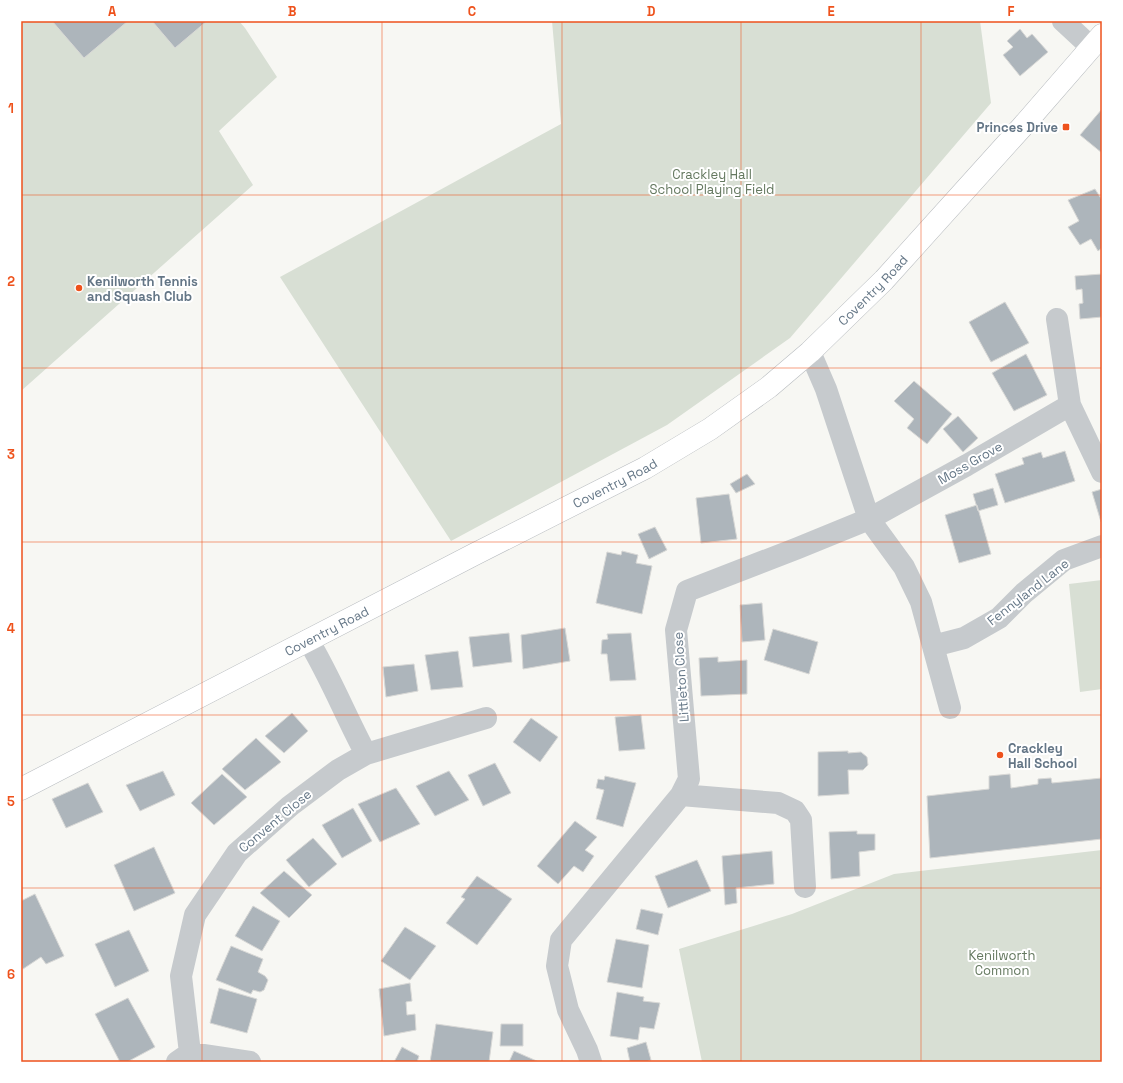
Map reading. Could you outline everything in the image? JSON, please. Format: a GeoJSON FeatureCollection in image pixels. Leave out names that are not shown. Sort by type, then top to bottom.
{"type":"FeatureCollection","features":[{"type":"Feature","properties":{"kind":"main road","name":"Coventry Road"},"geometry":{"type":"LineString","coordinates":[[21,789],[308,640],[645,468],[723,420],[769,387],[810,352],[889,274],[1022,127],[1097,41]]}},
{"type":"Feature","properties":{"kind":"street"},"geometry":{"type":"LineString","coordinates":[[1063,21],[1097,41]]}},
{"type":"Feature","properties":{"kind":"street"},"geometry":{"type":"LineString","coordinates":[[1057,319],[1070,405],[1102,472]]}},
{"type":"Feature","properties":{"kind":"street"},"geometry":{"type":"LineString","coordinates":[[810,352],[826,389],[869,519],[904,566],[920,602],[950,708]]}},
{"type":"Feature","properties":{"kind":"street","name":"Moss Grove"},"geometry":{"type":"LineString","coordinates":[[869,519],[967,465],[1070,405]]}},
{"type":"Feature","properties":{"kind":"street","name":"Littleton Close"},"geometry":{"type":"LineString","coordinates":[[591,1062],[568,1010],[557,966],[561,940],[681,795],[689,779],[676,630],[687,591],[869,519]]}},
{"type":"Feature","properties":{"kind":"street","name":"Fennyland Lane"},"geometry":{"type":"LineString","coordinates":[[933,646],[964,638],[999,618],[1024,593],[1064,560],[1102,546]]}},
{"type":"Feature","properties":{"kind":"street"},"geometry":{"type":"LineString","coordinates":[[308,640],[320,660],[353,731],[366,754]]}},
{"type":"Feature","properties":{"kind":"street","name":"Convent Close"},"geometry":{"type":"LineString","coordinates":[[183,1058],[181,976],[195,915],[237,853],[290,806],[338,770],[366,754],[486,718]]}},
{"type":"Feature","properties":{"kind":"street"},"geometry":{"type":"LineString","coordinates":[[681,795],[778,803],[795,811],[801,820],[805,886]]}},
{"type":"Feature","properties":{"kind":"street"},"geometry":{"type":"LineString","coordinates":[[183,1058],[250,1062]]}},
{"type":"Feature","properties":{"kind":"green space","name":"Kenilworth Tennis and Squash Club"},"geometry":{"type":"Polygon","coordinates":[[[21,21],[239,21],[277,77],[219,131],[253,185],[21,391],[21,21]]]}},
{"type":"Feature","properties":{"kind":"green space","name":"Crackley Hall School Playing Field"},"geometry":{"type":"Polygon","coordinates":[[[552,21],[980,21],[991,103],[790,338],[667,425],[451,541],[280,277],[561,124],[552,21]]]}},
{"type":"Feature","properties":{"kind":"green space"},"geometry":{"type":"Polygon","coordinates":[[[1102,580],[1102,689],[1080,692],[1069,584],[1102,580]]]}},
{"type":"Feature","properties":{"kind":"green space","name":"Kenilworth Common"},"geometry":{"type":"Polygon","coordinates":[[[1102,850],[1102,1062],[702,1062],[679,949],[792,914],[894,874],[1102,850]]]}},
{"type":"Feature","properties":{"kind":"building"},"geometry":{"type":"Polygon","coordinates":[[[52,21],[128,21],[84,58],[52,21]]]}},
{"type":"Feature","properties":{"kind":"building"},"geometry":{"type":"Polygon","coordinates":[[[152,21],[207,21],[175,48],[152,21]]]}},
{"type":"Feature","properties":{"kind":"building"},"geometry":{"type":"Polygon","coordinates":[[[1020,29],[1027,38],[1032,34],[1048,52],[1020,76],[1003,55],[1013,47],[1007,41],[1020,29]]]}},
{"type":"Feature","properties":{"kind":"building"},"geometry":{"type":"Polygon","coordinates":[[[1102,109],[1102,153],[1080,135],[1102,109]]]}},
{"type":"Feature","properties":{"kind":"building"},"geometry":{"type":"Polygon","coordinates":[[[1095,189],[1102,200],[1102,248],[1098,251],[1091,239],[1080,245],[1068,227],[1079,221],[1068,200],[1095,189]]]}},
{"type":"Feature","properties":{"kind":"building"},"geometry":{"type":"Polygon","coordinates":[[[1102,274],[1102,317],[1080,319],[1079,304],[1083,303],[1082,289],[1076,290],[1075,276],[1102,274]]]}},
{"type":"Feature","properties":{"kind":"building"},"geometry":{"type":"Polygon","coordinates":[[[1005,302],[1029,343],[991,362],[969,322],[1005,302]]]}},
{"type":"Feature","properties":{"kind":"building"},"geometry":{"type":"Polygon","coordinates":[[[1026,354],[1047,395],[1014,411],[992,373],[1026,354]]]}},
{"type":"Feature","properties":{"kind":"building"},"geometry":{"type":"Polygon","coordinates":[[[914,381],[952,414],[927,444],[907,428],[914,419],[894,401],[914,381]]]}},
{"type":"Feature","properties":{"kind":"building"},"geometry":{"type":"Polygon","coordinates":[[[958,416],[978,438],[963,452],[943,429],[958,416]]]}},
{"type":"Feature","properties":{"kind":"building"},"geometry":{"type":"Polygon","coordinates":[[[1065,451],[1075,481],[1005,503],[995,474],[1024,464],[1022,458],[1041,452],[1043,458],[1065,451]]]}},
{"type":"Feature","properties":{"kind":"building"},"geometry":{"type":"Polygon","coordinates":[[[747,474],[755,484],[736,493],[730,484],[747,474]]]}},
{"type":"Feature","properties":{"kind":"building"},"geometry":{"type":"Polygon","coordinates":[[[993,488],[998,505],[978,511],[973,494],[993,488]]]}},
{"type":"Feature","properties":{"kind":"building"},"geometry":{"type":"Polygon","coordinates":[[[1102,489],[1102,522],[1101,522],[1092,492],[1102,489]]]}},
{"type":"Feature","properties":{"kind":"building"},"geometry":{"type":"Polygon","coordinates":[[[729,494],[737,539],[701,543],[696,498],[729,494]]]}},
{"type":"Feature","properties":{"kind":"building"},"geometry":{"type":"Polygon","coordinates":[[[977,505],[991,554],[959,563],[945,515],[977,505]]]}},
{"type":"Feature","properties":{"kind":"building"},"geometry":{"type":"Polygon","coordinates":[[[655,527],[667,550],[649,559],[638,534],[655,527]]]}},
{"type":"Feature","properties":{"kind":"building"},"geometry":{"type":"Polygon","coordinates":[[[622,551],[638,555],[636,563],[652,566],[642,614],[596,603],[607,552],[621,555],[622,551]]]}},
{"type":"Feature","properties":{"kind":"building"},"geometry":{"type":"Polygon","coordinates":[[[762,603],[765,640],[742,642],[740,605],[762,603]]]}},
{"type":"Feature","properties":{"kind":"building"},"geometry":{"type":"Polygon","coordinates":[[[565,628],[570,661],[523,669],[521,635],[565,628]]]}},
{"type":"Feature","properties":{"kind":"building"},"geometry":{"type":"Polygon","coordinates":[[[773,629],[818,642],[809,674],[764,660],[773,629]]]}},
{"type":"Feature","properties":{"kind":"building"},"geometry":{"type":"Polygon","coordinates":[[[509,633],[512,662],[473,667],[469,637],[509,633]]]}},
{"type":"Feature","properties":{"kind":"building"},"geometry":{"type":"Polygon","coordinates":[[[631,633],[636,680],[610,681],[607,654],[601,654],[602,640],[608,639],[607,634],[631,633]]]}},
{"type":"Feature","properties":{"kind":"building"},"geometry":{"type":"Polygon","coordinates":[[[458,651],[463,687],[431,690],[425,655],[458,651]]]}},
{"type":"Feature","properties":{"kind":"building"},"geometry":{"type":"Polygon","coordinates":[[[718,657],[718,662],[747,660],[747,694],[701,696],[699,658],[718,657]]]}},
{"type":"Feature","properties":{"kind":"building"},"geometry":{"type":"Polygon","coordinates":[[[414,664],[418,691],[386,697],[383,667],[414,664]]]}},
{"type":"Feature","properties":{"kind":"building"},"geometry":{"type":"Polygon","coordinates":[[[292,713],[308,731],[284,753],[265,736],[292,713]]]}},
{"type":"Feature","properties":{"kind":"building"},"geometry":{"type":"Polygon","coordinates":[[[641,715],[645,749],[619,751],[615,717],[641,715]]]}},
{"type":"Feature","properties":{"kind":"building"},"geometry":{"type":"Polygon","coordinates":[[[531,718],[558,737],[540,762],[513,742],[531,718]]]}},
{"type":"Feature","properties":{"kind":"building"},"geometry":{"type":"Polygon","coordinates":[[[256,738],[281,762],[245,790],[222,769],[256,738]]]}},
{"type":"Feature","properties":{"kind":"building"},"geometry":{"type":"Polygon","coordinates":[[[848,751],[848,753],[861,752],[867,757],[868,765],[863,770],[848,770],[849,794],[818,796],[818,752],[848,751]]]}},
{"type":"Feature","properties":{"kind":"building"},"geometry":{"type":"Polygon","coordinates":[[[495,763],[511,793],[483,806],[468,775],[495,763]]]}},
{"type":"Feature","properties":{"kind":"building"},"geometry":{"type":"Polygon","coordinates":[[[163,771],[175,795],[140,811],[126,785],[163,771]]]}},
{"type":"Feature","properties":{"kind":"building"},"geometry":{"type":"Polygon","coordinates":[[[449,771],[469,800],[435,816],[416,786],[449,771]]]}},
{"type":"Feature","properties":{"kind":"building"},"geometry":{"type":"Polygon","coordinates":[[[222,774],[247,797],[214,825],[191,803],[222,774]]]}},
{"type":"Feature","properties":{"kind":"building","name":"Crackley Hall School"},"geometry":{"type":"Polygon","coordinates":[[[1010,774],[1011,788],[1038,784],[1038,779],[1051,778],[1052,783],[1102,778],[1102,839],[930,858],[927,796],[989,789],[989,776],[1010,774]]]}},
{"type":"Feature","properties":{"kind":"building"},"geometry":{"type":"Polygon","coordinates":[[[605,776],[636,783],[623,827],[596,819],[604,790],[596,788],[598,779],[604,780],[605,776]]]}},
{"type":"Feature","properties":{"kind":"building"},"geometry":{"type":"Polygon","coordinates":[[[88,783],[103,812],[66,828],[52,799],[88,783]]]}},
{"type":"Feature","properties":{"kind":"building"},"geometry":{"type":"Polygon","coordinates":[[[396,788],[420,824],[380,842],[358,804],[396,788]]]}},
{"type":"Feature","properties":{"kind":"building"},"geometry":{"type":"Polygon","coordinates":[[[353,808],[372,841],[342,858],[322,825],[353,808]]]}},
{"type":"Feature","properties":{"kind":"building"},"geometry":{"type":"Polygon","coordinates":[[[575,821],[597,837],[585,850],[594,856],[583,872],[574,866],[558,884],[537,866],[575,821]]]}},
{"type":"Feature","properties":{"kind":"building"},"geometry":{"type":"Polygon","coordinates":[[[857,831],[857,834],[875,834],[875,850],[859,852],[860,876],[831,879],[829,832],[857,831]]]}},
{"type":"Feature","properties":{"kind":"building"},"geometry":{"type":"Polygon","coordinates":[[[313,838],[337,864],[309,887],[286,860],[313,838]]]}},
{"type":"Feature","properties":{"kind":"building"},"geometry":{"type":"Polygon","coordinates":[[[154,847],[175,893],[134,911],[114,865],[154,847]]]}},
{"type":"Feature","properties":{"kind":"building"},"geometry":{"type":"Polygon","coordinates":[[[772,851],[774,884],[736,888],[737,903],[725,905],[722,856],[772,851]]]}},
{"type":"Feature","properties":{"kind":"building"},"geometry":{"type":"Polygon","coordinates":[[[697,860],[711,891],[668,908],[655,876],[697,860]]]}},
{"type":"Feature","properties":{"kind":"building"},"geometry":{"type":"Polygon","coordinates":[[[284,871],[312,895],[289,918],[260,893],[284,871]]]}},
{"type":"Feature","properties":{"kind":"building"},"geometry":{"type":"Polygon","coordinates":[[[477,876],[512,899],[477,945],[446,923],[465,899],[461,897],[477,876]]]}},
{"type":"Feature","properties":{"kind":"building"},"geometry":{"type":"Polygon","coordinates":[[[35,894],[64,956],[46,964],[41,957],[23,969],[21,962],[21,901],[35,894]]]}},
{"type":"Feature","properties":{"kind":"building"},"geometry":{"type":"Polygon","coordinates":[[[253,906],[280,921],[262,951],[235,936],[253,906]]]}},
{"type":"Feature","properties":{"kind":"building"},"geometry":{"type":"Polygon","coordinates":[[[641,909],[663,914],[658,935],[636,929],[641,909]]]}},
{"type":"Feature","properties":{"kind":"building"},"geometry":{"type":"Polygon","coordinates":[[[405,927],[436,946],[410,980],[381,961],[405,927]]]}},
{"type":"Feature","properties":{"kind":"building"},"geometry":{"type":"Polygon","coordinates":[[[129,930],[149,971],[115,987],[95,944],[129,930]]]}},
{"type":"Feature","properties":{"kind":"building"},"geometry":{"type":"Polygon","coordinates":[[[616,939],[649,945],[642,988],[607,982],[616,939]]]}},
{"type":"Feature","properties":{"kind":"building"},"geometry":{"type":"Polygon","coordinates":[[[231,946],[263,959],[258,972],[265,976],[268,980],[264,990],[260,992],[253,990],[251,994],[216,980],[231,946]]]}},
{"type":"Feature","properties":{"kind":"building"},"geometry":{"type":"Polygon","coordinates":[[[410,983],[412,1001],[406,1002],[407,1015],[415,1014],[416,1030],[384,1036],[379,989],[410,983]]]}},
{"type":"Feature","properties":{"kind":"building"},"geometry":{"type":"Polygon","coordinates":[[[219,988],[257,999],[247,1033],[210,1023],[219,988]]]}},
{"type":"Feature","properties":{"kind":"building"},"geometry":{"type":"Polygon","coordinates":[[[617,992],[644,997],[643,1001],[660,1003],[654,1029],[640,1027],[638,1040],[610,1036],[617,992]]]}},
{"type":"Feature","properties":{"kind":"building"},"geometry":{"type":"Polygon","coordinates":[[[128,998],[155,1047],[127,1062],[120,1062],[95,1014],[128,998]]]}},
{"type":"Feature","properties":{"kind":"building"},"geometry":{"type":"Polygon","coordinates":[[[436,1024],[493,1032],[489,1062],[430,1062],[436,1024]]]}},
{"type":"Feature","properties":{"kind":"building"},"geometry":{"type":"Polygon","coordinates":[[[501,1024],[523,1024],[523,1046],[500,1046],[501,1024]]]}},
{"type":"Feature","properties":{"kind":"building"},"geometry":{"type":"Polygon","coordinates":[[[646,1042],[651,1060],[646,1062],[630,1062],[627,1048],[646,1042]]]}},
{"type":"Feature","properties":{"kind":"building"},"geometry":{"type":"Polygon","coordinates":[[[402,1047],[419,1056],[417,1062],[394,1062],[402,1047]]]}},
{"type":"Feature","properties":{"kind":"building"},"geometry":{"type":"Polygon","coordinates":[[[514,1051],[539,1062],[509,1062],[514,1051]]]}},
{"type":"Feature","properties":{"kind":"place","name":"Princes Drive"},"geometry":{"type":"Point","coordinates":[1066,127]}},
{"type":"Feature","properties":{"kind":"place","name":"Kenilworth Tennis and Squash Club"},"geometry":{"type":"Point","coordinates":[79,288]}},
{"type":"Feature","properties":{"kind":"place","name":"Crackley Hall School"},"geometry":{"type":"Point","coordinates":[1000,755]}}]}
